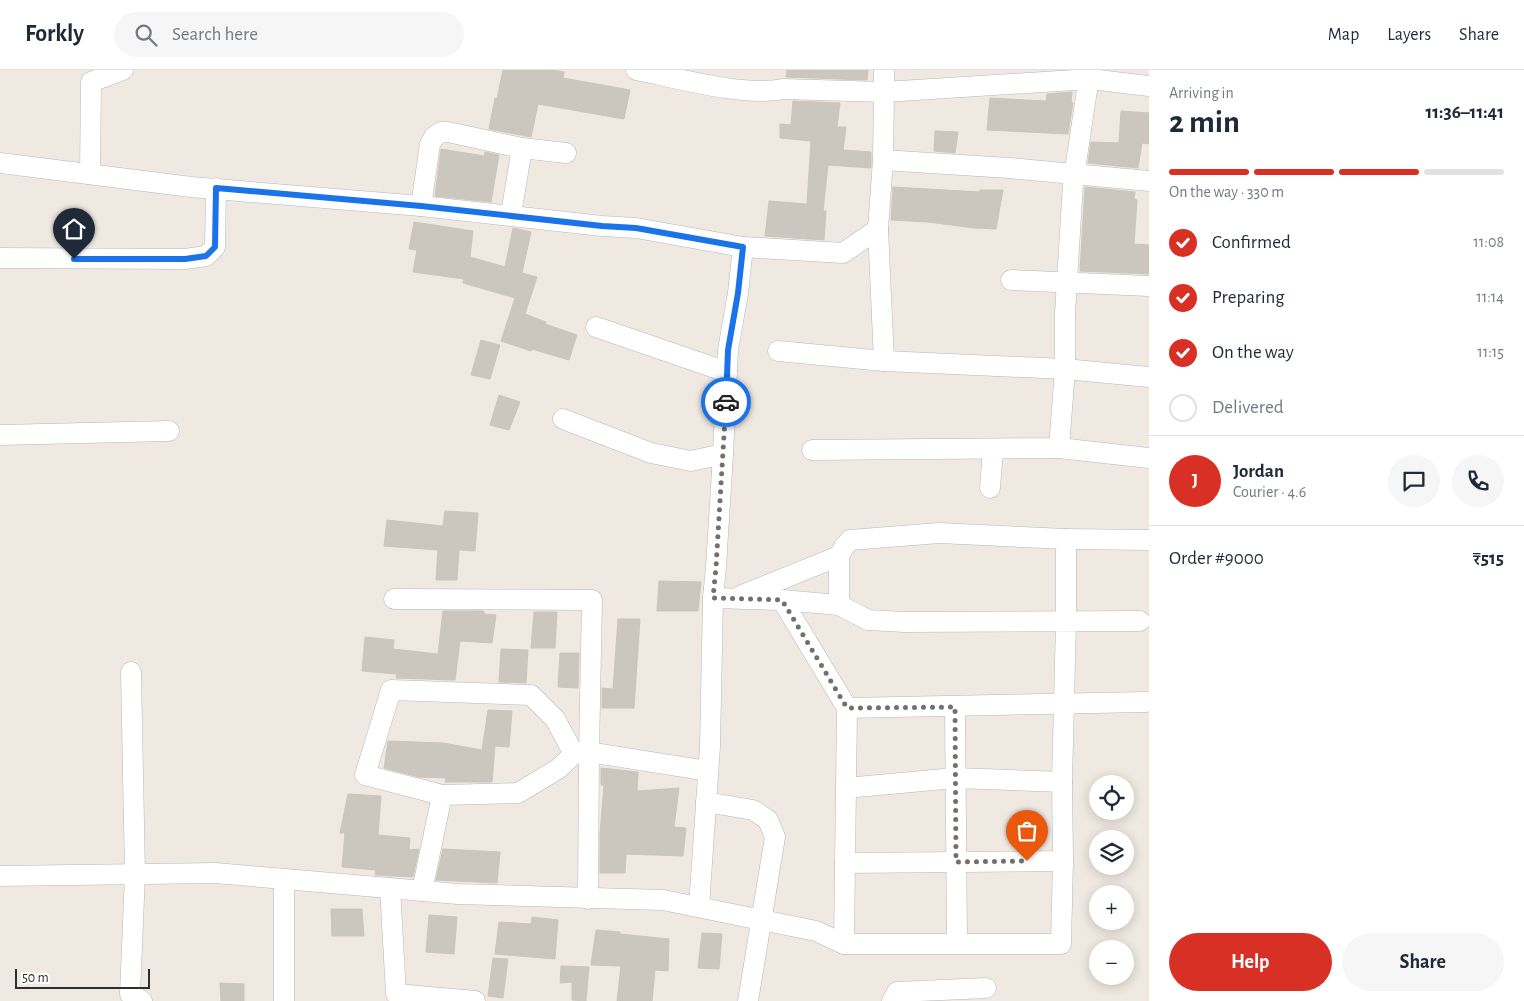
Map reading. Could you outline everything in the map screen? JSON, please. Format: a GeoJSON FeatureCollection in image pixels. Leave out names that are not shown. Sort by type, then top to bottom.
{"type":"FeatureCollection","features":[{"type":"Feature","properties":{"kind":"street"},"geometry":{"type":"LineString","coordinates":[[90,174],[91,82],[123,70]]}},
{"type":"Feature","properties":{"kind":"street"},"geometry":{"type":"LineString","coordinates":[[636,70],[704,84],[753,91],[783,89],[884,92],[1090,74],[1149,86]]}},
{"type":"Feature","properties":{"kind":"street"},"geometry":{"type":"LineString","coordinates":[[884,70],[884,160],[878,229],[884,361]]}},
{"type":"Feature","properties":{"kind":"street"},"geometry":{"type":"LineString","coordinates":[[1059,448],[1065,369],[1065,314],[1074,174],[1090,74]]}},
{"type":"Feature","properties":{"kind":"street"},"geometry":{"type":"LineString","coordinates":[[421,206],[430,144],[434,137],[441,132],[522,148],[566,153]]}},
{"type":"Feature","properties":{"kind":"street"},"geometry":{"type":"LineString","coordinates":[[511,214],[522,148]]}},
{"type":"Feature","properties":{"kind":"street"},"geometry":{"type":"LineString","coordinates":[[884,160],[1149,181]]}},
{"type":"Feature","properties":{"kind":"street"},"geometry":{"type":"LineString","coordinates":[[0,163],[216,188],[511,214],[602,226],[636,228],[743,247],[843,253],[878,229]]}},
{"type":"Feature","properties":{"kind":"street"},"geometry":{"type":"LineString","coordinates":[[0,258],[185,259],[206,256],[215,247],[216,188]]}},
{"type":"Feature","properties":{"kind":"street"},"geometry":{"type":"LineString","coordinates":[[699,907],[708,772],[713,598],[728,350],[738,293],[743,247]]}},
{"type":"Feature","properties":{"kind":"street"},"geometry":{"type":"LineString","coordinates":[[1011,280],[1149,286]]}},
{"type":"Feature","properties":{"kind":"street"},"geometry":{"type":"LineString","coordinates":[[596,328],[727,372]]}},
{"type":"Feature","properties":{"kind":"street"},"geometry":{"type":"LineString","coordinates":[[778,352],[884,361],[1065,369],[1149,377]]}},
{"type":"Feature","properties":{"kind":"street"},"geometry":{"type":"LineString","coordinates":[[563,419],[651,453],[690,461],[723,454]]}},
{"type":"Feature","properties":{"kind":"street"},"geometry":{"type":"LineString","coordinates":[[0,436],[169,431]]}},
{"type":"Feature","properties":{"kind":"street"},"geometry":{"type":"LineString","coordinates":[[812,450],[1059,448],[1149,458]]}},
{"type":"Feature","properties":{"kind":"street"},"geometry":{"type":"LineString","coordinates":[[990,488],[993,449]]}},
{"type":"Feature","properties":{"kind":"street"},"geometry":{"type":"LineString","coordinates":[[839,605],[839,556],[850,540],[939,533],[1066,539],[1149,540]]}},
{"type":"Feature","properties":{"kind":"street"},"geometry":{"type":"LineString","coordinates":[[0,876],[215,873],[458,894],[664,900],[816,931],[844,944],[1061,944],[1066,539]]}},
{"type":"Feature","properties":{"kind":"street"},"geometry":{"type":"LineString","coordinates":[[734,598],[839,556]]}},
{"type":"Feature","properties":{"kind":"street"},"geometry":{"type":"LineString","coordinates":[[713,598],[782,600],[839,605],[868,620],[905,622],[1140,621]]}},
{"type":"Feature","properties":{"kind":"street"},"geometry":{"type":"LineString","coordinates":[[394,599],[592,600],[581,753],[588,899]]}},
{"type":"Feature","properties":{"kind":"street"},"geometry":{"type":"LineString","coordinates":[[782,600],[847,708],[844,944]]}},
{"type":"Feature","properties":{"kind":"street"},"geometry":{"type":"LineString","coordinates":[[131,672],[135,874],[130,994],[142,1001]]}},
{"type":"Feature","properties":{"kind":"street"},"geometry":{"type":"LineString","coordinates":[[581,753],[555,719],[531,695],[392,690],[365,775],[442,794],[518,793],[581,753],[708,772]]}},
{"type":"Feature","properties":{"kind":"street"},"geometry":{"type":"LineString","coordinates":[[847,708],[1146,702]]}},
{"type":"Feature","properties":{"kind":"street"},"geometry":{"type":"LineString","coordinates":[[955,707],[957,943]]}},
{"type":"Feature","properties":{"kind":"street"},"geometry":{"type":"LineString","coordinates":[[846,788],[955,778],[1062,782]]}},
{"type":"Feature","properties":{"kind":"street"},"geometry":{"type":"LineString","coordinates":[[422,891],[442,794]]}},
{"type":"Feature","properties":{"kind":"street"},"geometry":{"type":"LineString","coordinates":[[706,802],[753,810],[768,820],[775,837],[748,1001]]}},
{"type":"Feature","properties":{"kind":"street"},"geometry":{"type":"LineString","coordinates":[[845,863],[1063,861]]}},
{"type":"Feature","properties":{"kind":"street"},"geometry":{"type":"LineString","coordinates":[[284,879],[284,1001]]}},
{"type":"Feature","properties":{"kind":"street"},"geometry":{"type":"LineString","coordinates":[[390,888],[396,994],[475,1001]]}},
{"type":"Feature","properties":{"kind":"street"},"geometry":{"type":"LineString","coordinates":[[892,1001],[897,992],[986,988]]}},
{"type":"Feature","properties":{"kind":"building"},"geometry":{"type":"Polygon","coordinates":[[[503,70],[552,70],[564,72],[563,78],[630,90],[624,119],[538,104],[531,137],[489,129],[503,70]]]}},
{"type":"Feature","properties":{"kind":"building"},"geometry":{"type":"Polygon","coordinates":[[[787,70],[868,70],[867,80],[786,77],[787,70]]]}},
{"type":"Feature","properties":{"kind":"building"},"geometry":{"type":"Polygon","coordinates":[[[1072,92],[1071,103],[1073,103],[1068,134],[987,130],[990,98],[1046,101],[1047,94],[1072,92]]]}},
{"type":"Feature","properties":{"kind":"building"},"geometry":{"type":"Polygon","coordinates":[[[793,101],[840,103],[837,127],[846,127],[843,150],[871,152],[871,168],[828,165],[823,211],[826,211],[824,240],[765,236],[769,201],[807,204],[811,141],[780,138],[780,124],[791,125],[793,101]]]}},
{"type":"Feature","properties":{"kind":"building"},"geometry":{"type":"Polygon","coordinates":[[[1121,111],[1149,113],[1149,144],[1142,143],[1138,168],[1088,163],[1091,142],[1119,143],[1121,111]]]}},
{"type":"Feature","properties":{"kind":"building"},"geometry":{"type":"Polygon","coordinates":[[[935,131],[958,132],[955,153],[934,151],[935,131]]]}},
{"type":"Feature","properties":{"kind":"building"},"geometry":{"type":"Polygon","coordinates":[[[441,149],[484,156],[485,152],[499,155],[491,202],[435,196],[441,149]]]}},
{"type":"Feature","properties":{"kind":"building"},"geometry":{"type":"Polygon","coordinates":[[[893,187],[980,192],[980,190],[1003,190],[996,229],[891,220],[893,187]]]}},
{"type":"Feature","properties":{"kind":"building"},"geometry":{"type":"Polygon","coordinates":[[[1085,187],[1135,192],[1134,199],[1137,200],[1134,244],[1149,245],[1149,274],[1080,271],[1085,187]]]}},
{"type":"Feature","properties":{"kind":"building"},"geometry":{"type":"Polygon","coordinates":[[[414,222],[473,231],[470,257],[505,267],[513,228],[531,232],[522,273],[537,277],[525,314],[546,322],[545,324],[577,335],[569,360],[532,349],[531,351],[501,341],[515,298],[463,283],[464,279],[413,272],[417,250],[409,249],[414,222]]]}},
{"type":"Feature","properties":{"kind":"building"},"geometry":{"type":"Polygon","coordinates":[[[481,340],[500,345],[490,379],[471,375],[481,340]]]}},
{"type":"Feature","properties":{"kind":"building"},"geometry":{"type":"Polygon","coordinates":[[[499,395],[520,402],[509,430],[490,425],[499,395]]]}},
{"type":"Feature","properties":{"kind":"building"},"geometry":{"type":"Polygon","coordinates":[[[445,511],[478,513],[475,551],[459,550],[457,580],[436,580],[438,550],[384,546],[387,520],[443,526],[445,511]]]}},
{"type":"Feature","properties":{"kind":"building"},"geometry":{"type":"Polygon","coordinates":[[[659,581],[701,582],[698,611],[657,611],[659,581]]]}},
{"type":"Feature","properties":{"kind":"building"},"geometry":{"type":"Polygon","coordinates":[[[443,611],[484,611],[484,614],[496,615],[492,643],[460,641],[455,680],[396,678],[397,674],[362,671],[365,637],[394,640],[393,649],[438,654],[443,611]]]}},
{"type":"Feature","properties":{"kind":"building"},"geometry":{"type":"Polygon","coordinates":[[[534,612],[557,612],[555,648],[531,648],[534,612]]]}},
{"type":"Feature","properties":{"kind":"building"},"geometry":{"type":"Polygon","coordinates":[[[618,619],[640,619],[634,708],[602,708],[602,688],[613,689],[618,619]]]}},
{"type":"Feature","properties":{"kind":"building"},"geometry":{"type":"Polygon","coordinates":[[[501,649],[528,650],[526,683],[499,682],[501,649]]]}},
{"type":"Feature","properties":{"kind":"building"},"geometry":{"type":"Polygon","coordinates":[[[560,653],[579,653],[578,688],[558,687],[560,653]]]}},
{"type":"Feature","properties":{"kind":"building"},"geometry":{"type":"Polygon","coordinates":[[[488,710],[512,711],[509,747],[495,746],[492,782],[445,782],[446,778],[419,777],[384,768],[388,741],[443,743],[482,750],[488,710]]]}},
{"type":"Feature","properties":{"kind":"building"},"geometry":{"type":"Polygon","coordinates":[[[601,768],[638,772],[637,791],[679,788],[674,827],[686,828],[683,856],[626,854],[625,873],[600,873],[600,834],[604,785],[601,785],[601,768]]]}},
{"type":"Feature","properties":{"kind":"building"},"geometry":{"type":"Polygon","coordinates":[[[348,794],[381,796],[378,835],[410,838],[409,850],[419,849],[413,877],[375,875],[376,870],[342,867],[345,833],[340,833],[348,794]]]}},
{"type":"Feature","properties":{"kind":"building"},"geometry":{"type":"Polygon","coordinates":[[[443,849],[500,852],[497,883],[436,880],[443,849]]]}},
{"type":"Feature","properties":{"kind":"building"},"geometry":{"type":"Polygon","coordinates":[[[331,909],[362,909],[364,936],[332,936],[331,909]]]}},
{"type":"Feature","properties":{"kind":"building"},"geometry":{"type":"Polygon","coordinates":[[[429,915],[457,917],[454,954],[426,952],[429,915]]]}},
{"type":"Feature","properties":{"kind":"building"},"geometry":{"type":"Polygon","coordinates":[[[532,917],[558,920],[555,959],[495,954],[499,922],[531,924],[532,917]]]}},
{"type":"Feature","properties":{"kind":"building"},"geometry":{"type":"Polygon","coordinates":[[[596,930],[669,939],[668,971],[655,970],[652,1001],[617,1001],[621,966],[591,965],[596,930]]]}},
{"type":"Feature","properties":{"kind":"building"},"geometry":{"type":"Polygon","coordinates":[[[702,933],[722,934],[719,969],[698,968],[702,933]]]}},
{"type":"Feature","properties":{"kind":"building"},"geometry":{"type":"Polygon","coordinates":[[[493,958],[508,959],[503,998],[488,996],[493,958]]]}},
{"type":"Feature","properties":{"kind":"building"},"geometry":{"type":"Polygon","coordinates":[[[561,966],[589,967],[586,1001],[572,1000],[572,982],[560,983],[561,966]]]}},
{"type":"Feature","properties":{"kind":"building"},"geometry":{"type":"Polygon","coordinates":[[[220,983],[244,984],[244,1001],[221,1001],[220,983]]]}},
{"type":"Feature","properties":{"kind":"way so far"},"geometry":{"type":"LineString","coordinates":[[726,402],[713,598],[782,600],[847,708],[955,707],[956,862],[1027,861]]}},
{"type":"Feature","properties":{"kind":"route"},"geometry":{"type":"LineString","coordinates":[[74,259],[185,259],[206,256],[215,247],[216,188],[511,214],[602,226],[636,228],[743,247],[738,293],[728,350],[726,402]]}}]}
